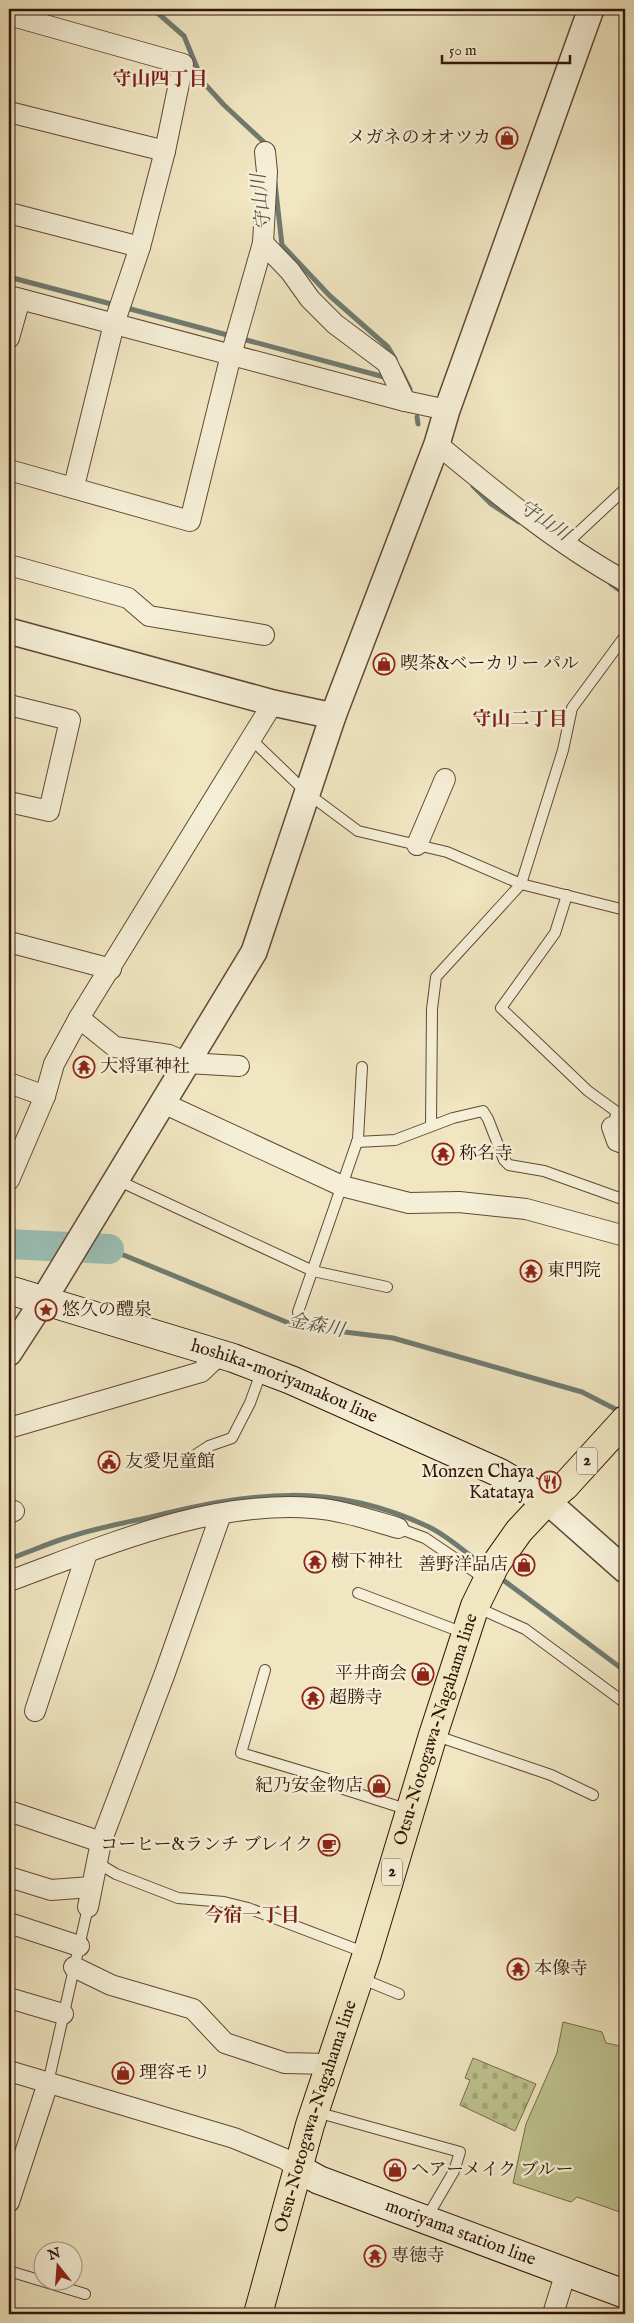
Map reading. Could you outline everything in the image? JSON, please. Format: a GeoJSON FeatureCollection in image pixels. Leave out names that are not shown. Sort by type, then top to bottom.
{"type":"FeatureCollection","features":[{"type":"Feature","properties":{"kind":"main road","name":"hoshika-moriyamakou line"},"geometry":{"type":"LineString","coordinates":[[9,1290],[220,1354],[292,1380],[500,1473],[547,1501]]}},
{"type":"Feature","properties":{"kind":"main road","name":"Otsu-Notogawa-Nagahama line"},"geometry":{"type":"LineString","coordinates":[[258,2314],[314,2111],[363,1966],[433,1735],[475,1606],[490,1574],[519,1531],[547,1501],[565,1486],[625,1420]]}},
{"type":"Feature","properties":{"kind":"main road","name":"moriyama station line"},"geometry":{"type":"LineString","coordinates":[[298,2168],[319,2180],[625,2294]]}},
{"type":"Feature","properties":{"kind":"street"},"geometry":{"type":"LineString","coordinates":[[9,1353],[254,952],[333,716],[437,444],[447,410],[591,9]]}},
{"type":"Feature","properties":{"kind":"street"},"geometry":{"type":"LineString","coordinates":[[9,15],[183,64],[165,151],[140,246],[114,324],[74,486]]}},
{"type":"Feature","properties":{"kind":"street"},"geometry":{"type":"LineString","coordinates":[[9,112],[165,151]]}},
{"type":"Feature","properties":{"kind":"street"},"geometry":{"type":"LineString","coordinates":[[9,470],[74,486],[190,521],[231,355],[263,243],[267,172],[265,152]]}},
{"type":"Feature","properties":{"kind":"street"},"geometry":{"type":"LineString","coordinates":[[9,213],[140,246]]}},
{"type":"Feature","properties":{"kind":"street"},"geometry":{"type":"LineString","coordinates":[[263,243],[290,271],[310,299],[335,324],[387,363],[405,401]]}},
{"type":"Feature","properties":{"kind":"street"},"geometry":{"type":"LineString","coordinates":[[9,338],[14,297],[405,401],[447,410]]}},
{"type":"Feature","properties":{"kind":"street"},"geometry":{"type":"LineString","coordinates":[[437,444],[566,544],[591,562],[625,581]]}},
{"type":"Feature","properties":{"kind":"street"},"geometry":{"type":"LineString","coordinates":[[9,565],[128,598],[149,616],[264,635]]}},
{"type":"Feature","properties":{"kind":"street"},"geometry":{"type":"LineString","coordinates":[[9,631],[273,703],[333,716]]}},
{"type":"Feature","properties":{"kind":"street"},"geometry":{"type":"LineString","coordinates":[[9,1180],[45,1096],[54,1064],[78,1018],[273,703]]}},
{"type":"Feature","properties":{"kind":"street"},"geometry":{"type":"LineString","coordinates":[[9,705],[70,720],[49,811],[9,802]]}},
{"type":"Feature","properties":{"kind":"street"},"geometry":{"type":"LineString","coordinates":[[417,845],[445,779]]}},
{"type":"Feature","properties":{"kind":"street"},"geometry":{"type":"LineString","coordinates":[[10,948],[110,969]]}},
{"type":"Feature","properties":{"kind":"street"},"geometry":{"type":"LineString","coordinates":[[78,1018],[115,1047],[169,1054],[187,1063],[239,1066]]}},
{"type":"Feature","properties":{"kind":"street"},"geometry":{"type":"LineString","coordinates":[[9,1083],[45,1096]]}},
{"type":"Feature","properties":{"kind":"street"},"geometry":{"type":"LineString","coordinates":[[163,1103],[342,1186],[409,1203],[460,1202],[526,1209],[625,1236]]}},
{"type":"Feature","properties":{"kind":"street"},"geometry":{"type":"LineString","coordinates":[[612,1127],[617,1141],[625,1144]]}},
{"type":"Feature","properties":{"kind":"street"},"geometry":{"type":"LineString","coordinates":[[9,1428],[202,1372],[220,1354]]}},
{"type":"Feature","properties":{"kind":"street"},"geometry":{"type":"LineString","coordinates":[[547,1501],[625,1570]]}},
{"type":"Feature","properties":{"kind":"street"},"geometry":{"type":"LineString","coordinates":[[9,1581],[163,1527],[190,1519],[221,1514],[266,1508],[313,1508],[354,1515],[398,1528]]}},
{"type":"Feature","properties":{"kind":"street"},"geometry":{"type":"LineString","coordinates":[[9,1877],[51,1890],[89,1897],[101,1842],[165,1673],[221,1514]]}},
{"type":"Feature","properties":{"kind":"street"},"geometry":{"type":"LineString","coordinates":[[35,1711],[87,1553]]}},
{"type":"Feature","properties":{"kind":"street"},"geometry":{"type":"LineString","coordinates":[[9,1811],[101,1842]]}},
{"type":"Feature","properties":{"kind":"street"},"geometry":{"type":"LineString","coordinates":[[9,1923],[79,1946]]}},
{"type":"Feature","properties":{"kind":"street"},"geometry":{"type":"LineString","coordinates":[[74,1966],[111,1985],[193,2010],[225,2044],[285,2063],[329,2064]]}},
{"type":"Feature","properties":{"kind":"street"},"geometry":{"type":"LineString","coordinates":[[9,1998],[63,2014]]}},
{"type":"Feature","properties":{"kind":"street"},"geometry":{"type":"LineString","coordinates":[[9,2071],[234,2138],[285,2159],[298,2168]]}},
{"type":"Feature","properties":{"kind":"street"},"geometry":{"type":"LineString","coordinates":[[9,2202],[15,2163],[48,2083]]}},
{"type":"Feature","properties":{"kind":"street"},"geometry":{"type":"LineString","coordinates":[[553,2314],[566,2272]]}},
{"type":"Feature","properties":{"kind":"lane"},"geometry":{"type":"LineString","coordinates":[[566,544],[625,488]]}},
{"type":"Feature","properties":{"kind":"lane"},"geometry":{"type":"LineString","coordinates":[[432,1126],[432,1009],[436,977],[521,884],[563,750],[572,708],[625,636]]}},
{"type":"Feature","properties":{"kind":"lane"},"geometry":{"type":"LineString","coordinates":[[251,739],[307,793],[358,832],[447,852],[521,884],[625,910]]}},
{"type":"Feature","properties":{"kind":"lane"},"geometry":{"type":"LineString","coordinates":[[567,895],[554,933],[501,1008],[588,1091],[617,1112],[612,1127]]}},
{"type":"Feature","properties":{"kind":"lane"},"geometry":{"type":"LineString","coordinates":[[298,1312],[357,1142],[362,1067]]}},
{"type":"Feature","properties":{"kind":"lane"},"geometry":{"type":"LineString","coordinates":[[357,1142],[395,1140],[452,1118],[483,1112],[488,1119],[504,1160],[509,1165],[544,1171],[625,1200]]}},
{"type":"Feature","properties":{"kind":"lane"},"geometry":{"type":"LineString","coordinates":[[112,1186],[313,1271],[387,1287]]}},
{"type":"Feature","properties":{"kind":"lane"},"geometry":{"type":"LineString","coordinates":[[183,1463],[209,1446],[232,1438],[250,1403],[262,1369]]}},
{"type":"Feature","properties":{"kind":"lane"},"geometry":{"type":"LineString","coordinates":[[398,1528],[425,1538],[490,1574]]}},
{"type":"Feature","properties":{"kind":"lane"},"geometry":{"type":"LineString","coordinates":[[358,1593],[465,1633]]}},
{"type":"Feature","properties":{"kind":"lane"},"geometry":{"type":"LineString","coordinates":[[475,1606],[525,1628],[625,1703]]}},
{"type":"Feature","properties":{"kind":"lane"},"geometry":{"type":"LineString","coordinates":[[265,1670],[241,1753],[328,1779],[337,1787],[410,1810]]}},
{"type":"Feature","properties":{"kind":"lane"},"geometry":{"type":"LineString","coordinates":[[433,1735],[551,1775],[593,1795]]}},
{"type":"Feature","properties":{"kind":"lane"},"geometry":{"type":"LineString","coordinates":[[96,1862],[116,1874],[178,1898],[224,1902],[248,1908],[363,1966],[399,1994]]}},
{"type":"Feature","properties":{"kind":"lane"},"geometry":{"type":"LineString","coordinates":[[48,2083],[89,1897]]}},
{"type":"Feature","properties":{"kind":"lane"},"geometry":{"type":"LineString","coordinates":[[314,2111],[460,2152],[454,2171],[426,2220]]}},
{"type":"Feature","properties":{"kind":"lane"},"geometry":{"type":"LineString","coordinates":[[9,2270],[85,2294]]}},
{"type":"Feature","properties":{"kind":"green space"},"geometry":{"type":"Polygon","coordinates":[[[563,2022],[602,2032],[606,2043],[625,2047],[625,2224],[622,2222],[620,2212],[577,2197],[571,2202],[513,2183],[526,2124],[557,2053],[563,2022]]]}},
{"type":"Feature","properties":{"kind":"green space"},"geometry":{"type":"Polygon","coordinates":[[[473,2058],[536,2084],[515,2131],[460,2105],[470,2080],[465,2078],[473,2058]]]}},
{"type":"Feature","properties":{"kind":"waterway","name":"守山川"},"geometry":{"type":"LineString","coordinates":[[153,9],[184,36],[203,82],[224,105],[268,146]]}},
{"type":"Feature","properties":{"kind":"waterway","name":"守山川"},"geometry":{"type":"LineString","coordinates":[[275,183],[282,245],[330,296],[388,347],[395,359]]}},
{"type":"Feature","properties":{"kind":"waterway"},"geometry":{"type":"LineString","coordinates":[[9,277],[115,305]]}},
{"type":"Feature","properties":{"kind":"waterway"},"geometry":{"type":"LineString","coordinates":[[123,307],[231,336]]}},
{"type":"Feature","properties":{"kind":"waterway"},"geometry":{"type":"LineString","coordinates":[[239,338],[388,378]]}},
{"type":"Feature","properties":{"kind":"waterway","name":"守山川"},"geometry":{"type":"LineString","coordinates":[[400,369],[410,389]]}},
{"type":"Feature","properties":{"kind":"waterway","name":"守山川"},"geometry":{"type":"LineString","coordinates":[[417,417],[418,424]]}},
{"type":"Feature","properties":{"kind":"waterway","name":"守山川"},"geometry":{"type":"LineString","coordinates":[[473,486],[491,504],[519,522]]}},
{"type":"Feature","properties":{"kind":"waterway","name":"守山川"},"geometry":{"type":"LineString","coordinates":[[611,584],[625,594]]}},
{"type":"Feature","properties":{"kind":"waterway","name":"金森川"},"geometry":{"type":"LineString","coordinates":[[9,1244],[109,1249]]}},
{"type":"Feature","properties":{"kind":"waterway","name":"金森川"},"geometry":{"type":"LineString","coordinates":[[109,1249],[296,1326],[393,1338],[582,1392],[621,1412]]}},
{"type":"Feature","properties":{"kind":"waterway"},"geometry":{"type":"LineString","coordinates":[[9,1559],[89,1531],[188,1508],[258,1497],[291,1495],[325,1497],[393,1512],[436,1531],[484,1566]]}},
{"type":"Feature","properties":{"kind":"waterway"},"geometry":{"type":"LineString","coordinates":[[499,1577],[625,1671]]}},
{"type":"Feature","properties":{"kind":"place","name":"メガネのオオツカ"},"geometry":{"type":"Point","coordinates":[507,138]}},
{"type":"Feature","properties":{"kind":"place","name":"喫茶&ベーカリー パル"},"geometry":{"type":"Point","coordinates":[384,664]}},
{"type":"Feature","properties":{"kind":"place","name":"大将軍神社"},"geometry":{"type":"Point","coordinates":[84,1067]}},
{"type":"Feature","properties":{"kind":"place","name":"称名寺"},"geometry":{"type":"Point","coordinates":[443,1154]}},
{"type":"Feature","properties":{"kind":"place","name":"東門院"},"geometry":{"type":"Point","coordinates":[531,1271]}},
{"type":"Feature","properties":{"kind":"place","name":"悠久の醴泉"},"geometry":{"type":"Point","coordinates":[46,1310]}},
{"type":"Feature","properties":{"kind":"place","name":"友愛児童館"},"geometry":{"type":"Point","coordinates":[109,1462]}},
{"type":"Feature","properties":{"kind":"place","name":"Monzen Chaya Katataya"},"geometry":{"type":"Point","coordinates":[550,1482]}},
{"type":"Feature","properties":{"kind":"place","name":"樹下神社"},"geometry":{"type":"Point","coordinates":[315,1562]}},
{"type":"Feature","properties":{"kind":"place","name":"善野洋品店"},"geometry":{"type":"Point","coordinates":[524,1565]}},
{"type":"Feature","properties":{"kind":"place","name":"平井商会"},"geometry":{"type":"Point","coordinates":[423,1674]}},
{"type":"Feature","properties":{"kind":"place","name":"超勝寺"},"geometry":{"type":"Point","coordinates":[313,1698]}},
{"type":"Feature","properties":{"kind":"place","name":"紀乃安金物店"},"geometry":{"type":"Point","coordinates":[379,1786]}},
{"type":"Feature","properties":{"kind":"place","name":"コーヒー&ランチ ブレイク"},"geometry":{"type":"Point","coordinates":[329,1845]}},
{"type":"Feature","properties":{"kind":"place","name":"本像寺"},"geometry":{"type":"Point","coordinates":[518,1969]}},
{"type":"Feature","properties":{"kind":"place","name":"理容モリ"},"geometry":{"type":"Point","coordinates":[123,2073]}},
{"type":"Feature","properties":{"kind":"place","name":"ヘアーメイク ブルー"},"geometry":{"type":"Point","coordinates":[395,2170]}},
{"type":"Feature","properties":{"kind":"place","name":"専徳寺"},"geometry":{"type":"Point","coordinates":[375,2256]}},
{"type":"Feature","properties":{"kind":"district","name":"守山四丁目"},"geometry":{"type":"Point","coordinates":[160,80]}},
{"type":"Feature","properties":{"kind":"district","name":"守山二丁目"},"geometry":{"type":"Point","coordinates":[520,720]}},
{"type":"Feature","properties":{"kind":"district","name":"今宿一丁目"},"geometry":{"type":"Point","coordinates":[252,1916]}}]}
